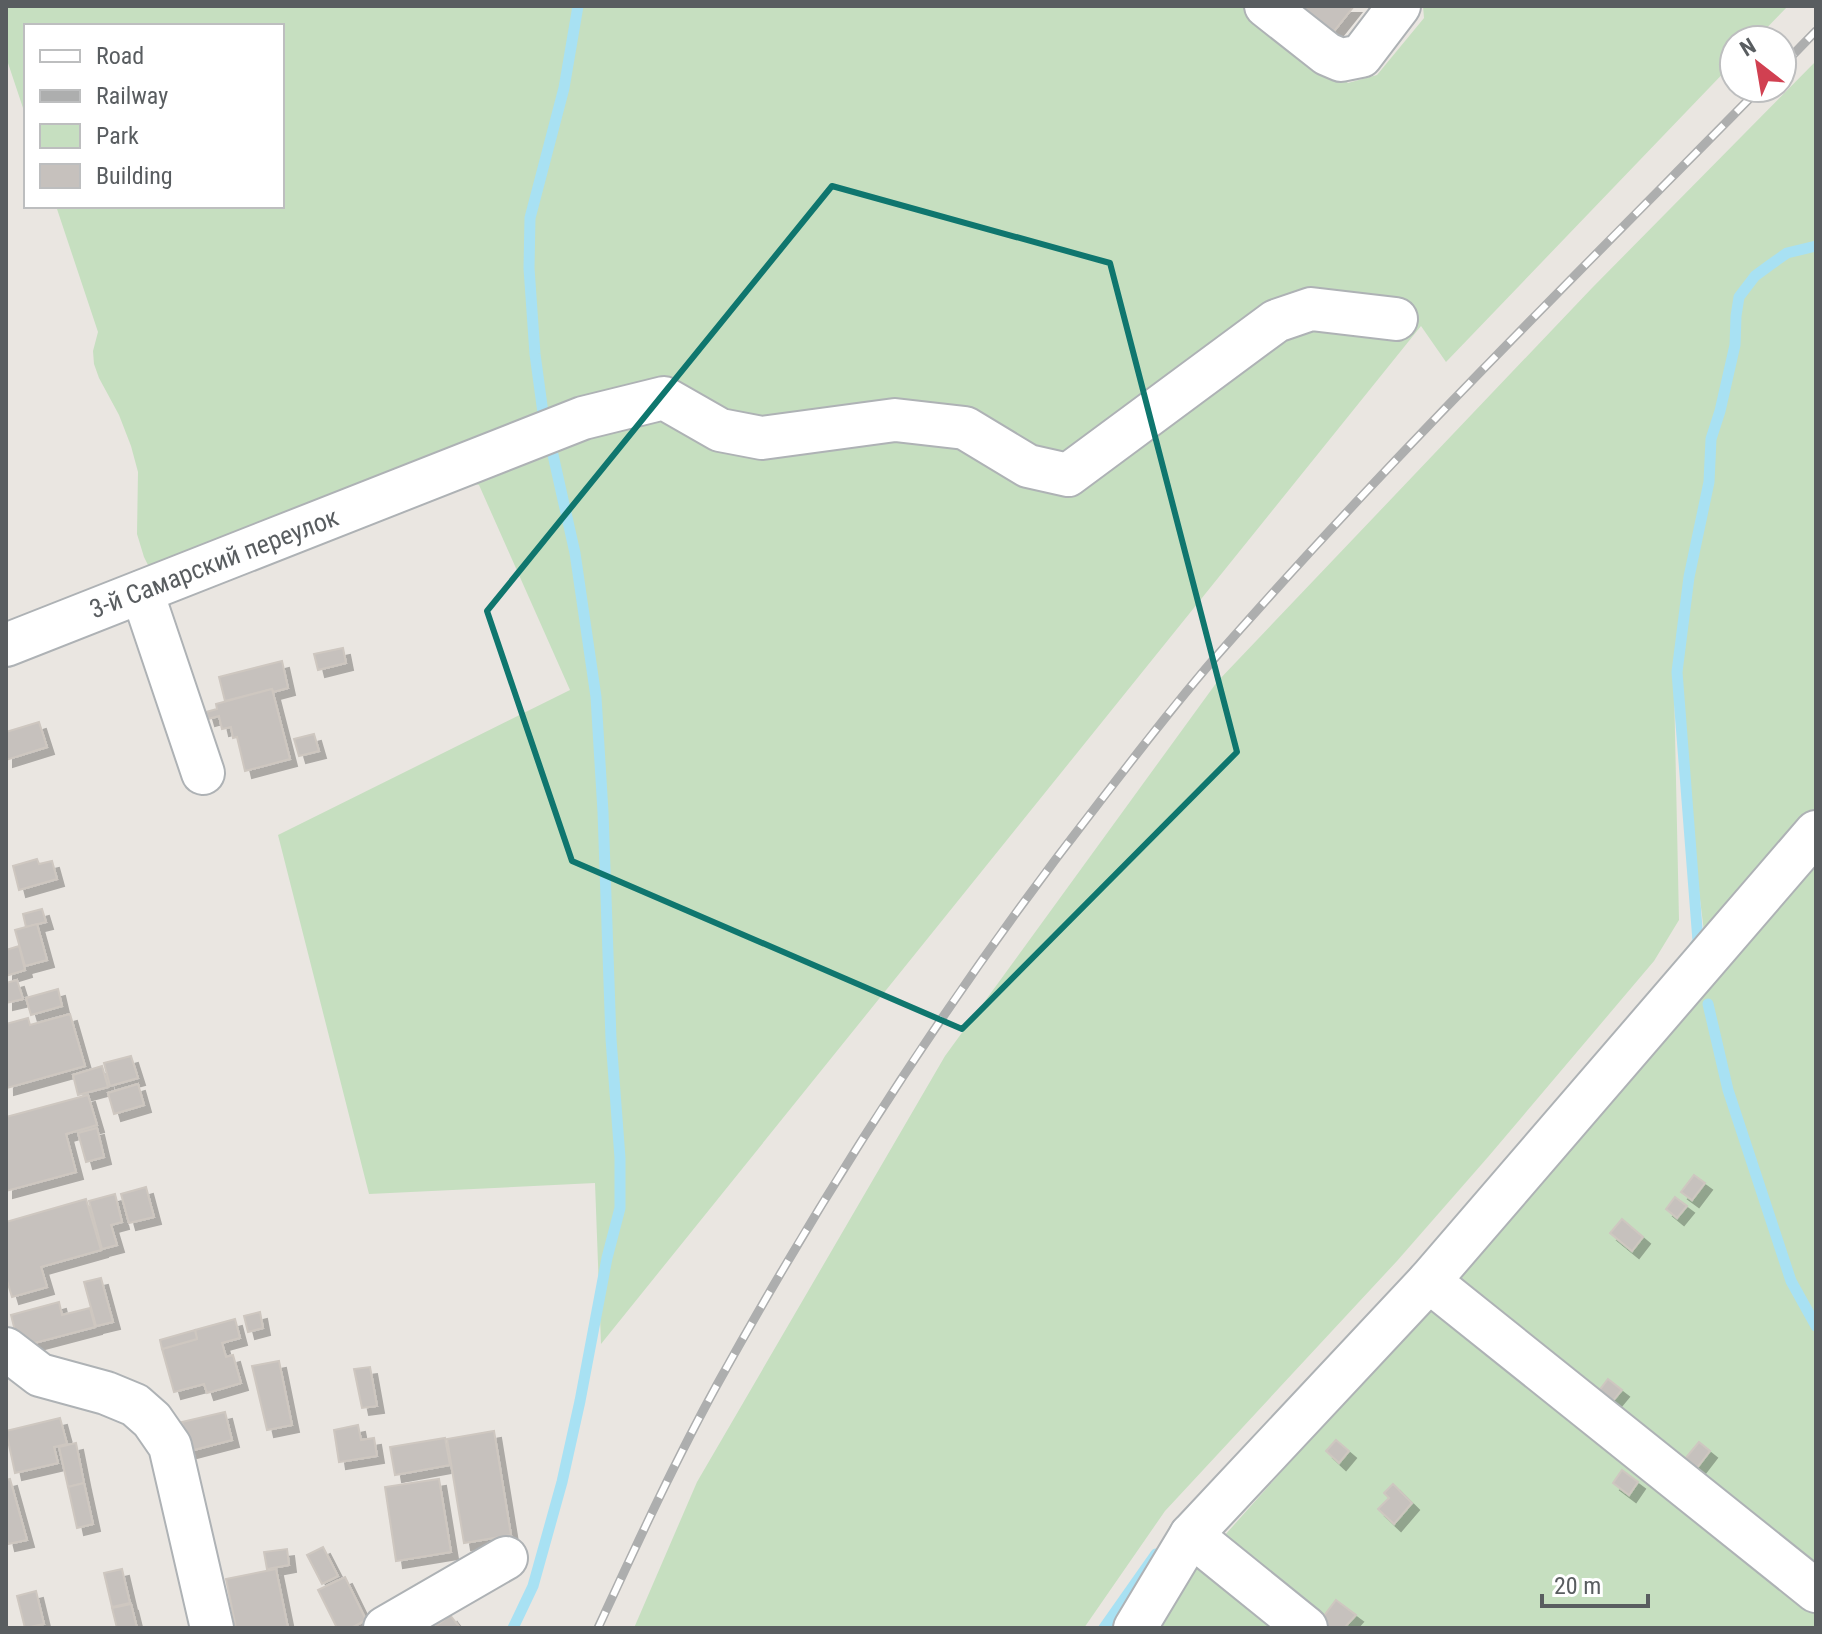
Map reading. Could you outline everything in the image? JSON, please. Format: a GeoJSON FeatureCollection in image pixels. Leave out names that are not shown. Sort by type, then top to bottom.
{"type":"FeatureCollection","features":[{"type":"Feature","properties":{"kind":"street"},"geometry":{"type":"LineString","coordinates":[[1266,6],[1327,54],[1341,60],[1361,56],[1399,6]]}},
{"type":"Feature","properties":{"kind":"street","name":"3-й Самарский переулок"},"geometry":{"type":"LineString","coordinates":[[6,645],[583,418],[664,398],[720,430],[762,438],[895,420],[965,428],[1028,466],[1068,475],[1276,321],[1311,309],[1396,319]]}},
{"type":"Feature","properties":{"kind":"street"},"geometry":{"type":"LineString","coordinates":[[142,592],[203,773]]}},
{"type":"Feature","properties":{"kind":"street"},"geometry":{"type":"LineString","coordinates":[[1135,1628],[1191,1535],[1429,1281],[1816,832]]}},
{"type":"Feature","properties":{"kind":"street"},"geometry":{"type":"LineString","coordinates":[[1429,1281],[1816,1591]]}},
{"type":"Feature","properties":{"kind":"street"},"geometry":{"type":"LineString","coordinates":[[6,1349],[40,1375],[106,1393],[135,1405],[152,1420],[170,1446],[212,1628]]}},
{"type":"Feature","properties":{"kind":"street"},"geometry":{"type":"LineString","coordinates":[[1191,1535],[1306,1628]]}},
{"type":"Feature","properties":{"kind":"street"},"geometry":{"type":"LineString","coordinates":[[385,1628],[506,1558]]}},
{"type":"Feature","properties":{"kind":"highlighted area"},"geometry":{"type":"Polygon","coordinates":[[[832,186],[1110,263],[1237,752],[962,1029],[572,861],[487,611],[832,186]]]}},
{"type":"Feature","properties":{"kind":"green space"},"geometry":{"type":"Polygon","coordinates":[[[6,6],[1250,6],[1348,83],[1377,75],[1424,18],[1423,6],[1788,6],[1771,24],[1718,24],[1718,79],[1446,362],[1421,326],[601,1344],[595,1183],[369,1194],[278,835],[570,690],[479,485],[421,470],[149,567],[137,534],[138,472],[131,446],[94,364],[93,351],[98,332],[57,208],[284,208],[284,24],[24,24],[24,111],[6,57],[6,6]]]}},
{"type":"Feature","properties":{"kind":"green space"},"geometry":{"type":"Polygon","coordinates":[[[1816,61],[1816,1628],[1160,1628],[1200,1563],[1432,1303],[1710,981],[1674,686],[1679,920],[1654,961],[1397,1261],[1165,1511],[1084,1628],[634,1628],[697,1482],[945,1056],[1217,682],[1592,288],[1774,104],[1798,104],[1798,79],[1816,61]]]}},
{"type":"Feature","properties":{"kind":"building"},"geometry":{"type":"Polygon","coordinates":[[[1293,6],[1354,6],[1330,36],[1293,6]]]}},
{"type":"Feature","properties":{"kind":"building"},"geometry":{"type":"Polygon","coordinates":[[[343,648],[346,663],[318,670],[314,654],[343,648]]]}},
{"type":"Feature","properties":{"kind":"building"},"geometry":{"type":"Polygon","coordinates":[[[282,661],[288,688],[225,701],[219,677],[282,661]]]}},
{"type":"Feature","properties":{"kind":"building"},"geometry":{"type":"Polygon","coordinates":[[[272,689],[290,759],[245,771],[237,737],[233,738],[231,727],[222,729],[219,716],[208,719],[206,712],[217,709],[216,704],[272,689]]]}},
{"type":"Feature","properties":{"kind":"building"},"geometry":{"type":"Polygon","coordinates":[[[39,722],[47,747],[6,760],[6,732],[39,722]]]}},
{"type":"Feature","properties":{"kind":"building"},"geometry":{"type":"Polygon","coordinates":[[[314,734],[319,751],[299,756],[294,739],[314,734]]]}},
{"type":"Feature","properties":{"kind":"building"},"geometry":{"type":"Polygon","coordinates":[[[37,859],[39,864],[52,861],[57,879],[19,890],[13,866],[37,859]]]}},
{"type":"Feature","properties":{"kind":"building"},"geometry":{"type":"Polygon","coordinates":[[[42,909],[46,922],[26,927],[23,914],[42,909]]]}},
{"type":"Feature","properties":{"kind":"building"},"geometry":{"type":"Polygon","coordinates":[[[37,924],[47,960],[25,966],[15,930],[37,924]]]}},
{"type":"Feature","properties":{"kind":"building"},"geometry":{"type":"Polygon","coordinates":[[[19,946],[25,970],[6,976],[6,950],[19,946]]]}},
{"type":"Feature","properties":{"kind":"building"},"geometry":{"type":"Polygon","coordinates":[[[17,980],[23,999],[6,1003],[6,983],[17,980]]]}},
{"type":"Feature","properties":{"kind":"building"},"geometry":{"type":"Polygon","coordinates":[[[58,989],[62,1006],[31,1015],[26,998],[58,989]]]}},
{"type":"Feature","properties":{"kind":"building"},"geometry":{"type":"Polygon","coordinates":[[[70,1014],[85,1066],[7,1088],[6,1024],[28,1018],[30,1025],[70,1014]]]}},
{"type":"Feature","properties":{"kind":"building"},"geometry":{"type":"Polygon","coordinates":[[[131,1056],[138,1078],[110,1086],[104,1063],[131,1056]]]}},
{"type":"Feature","properties":{"kind":"building"},"geometry":{"type":"Polygon","coordinates":[[[102,1066],[108,1087],[78,1095],[73,1075],[102,1066]]]}},
{"type":"Feature","properties":{"kind":"building"},"geometry":{"type":"Polygon","coordinates":[[[138,1084],[144,1105],[114,1114],[108,1093],[138,1084]]]}},
{"type":"Feature","properties":{"kind":"building"},"geometry":{"type":"Polygon","coordinates":[[[88,1095],[97,1125],[66,1134],[76,1172],[6,1191],[6,1117],[88,1095]]]}},
{"type":"Feature","properties":{"kind":"building"},"geometry":{"type":"Polygon","coordinates":[[[97,1128],[104,1157],[86,1162],[78,1133],[97,1128]]]}},
{"type":"Feature","properties":{"kind":"building"},"geometry":{"type":"Polygon","coordinates":[[[1694,1175],[1705,1183],[1692,1200],[1681,1192],[1694,1175]]]}},
{"type":"Feature","properties":{"kind":"building"},"geometry":{"type":"Polygon","coordinates":[[[146,1187],[154,1217],[129,1223],[121,1194],[146,1187]]]}},
{"type":"Feature","properties":{"kind":"building"},"geometry":{"type":"Polygon","coordinates":[[[115,1194],[122,1222],[111,1225],[117,1245],[102,1249],[89,1201],[115,1194]]]}},
{"type":"Feature","properties":{"kind":"building"},"geometry":{"type":"Polygon","coordinates":[[[1675,1197],[1687,1206],[1677,1218],[1666,1209],[1675,1197]]]}},
{"type":"Feature","properties":{"kind":"building"},"geometry":{"type":"Polygon","coordinates":[[[86,1199],[101,1250],[41,1267],[47,1287],[12,1297],[6,1277],[6,1222],[86,1199]]]}},
{"type":"Feature","properties":{"kind":"building"},"geometry":{"type":"Polygon","coordinates":[[[1622,1219],[1643,1237],[1632,1251],[1610,1233],[1622,1219]]]}},
{"type":"Feature","properties":{"kind":"building"},"geometry":{"type":"Polygon","coordinates":[[[101,1278],[113,1322],[96,1326],[84,1282],[101,1278]]]}},
{"type":"Feature","properties":{"kind":"building"},"geometry":{"type":"Polygon","coordinates":[[[59,1302],[62,1315],[90,1308],[95,1327],[19,1347],[11,1315],[59,1302]]]}},
{"type":"Feature","properties":{"kind":"building"},"geometry":{"type":"Polygon","coordinates":[[[260,1312],[263,1328],[248,1332],[244,1316],[260,1312]]]}},
{"type":"Feature","properties":{"kind":"building"},"geometry":{"type":"Polygon","coordinates":[[[235,1319],[240,1338],[222,1343],[226,1357],[233,1355],[241,1383],[207,1393],[204,1384],[174,1392],[162,1349],[197,1339],[195,1330],[235,1319]]]}},
{"type":"Feature","properties":{"kind":"building"},"geometry":{"type":"Polygon","coordinates":[[[195,1330],[197,1339],[162,1349],[160,1340],[195,1330]]]}},
{"type":"Feature","properties":{"kind":"building"},"geometry":{"type":"Polygon","coordinates":[[[279,1361],[292,1425],[267,1430],[252,1366],[279,1361]]]}},
{"type":"Feature","properties":{"kind":"building"},"geometry":{"type":"Polygon","coordinates":[[[370,1367],[377,1406],[362,1408],[354,1369],[370,1367]]]}},
{"type":"Feature","properties":{"kind":"building"},"geometry":{"type":"Polygon","coordinates":[[[1608,1379],[1622,1390],[1612,1402],[1598,1392],[1608,1379]]]}},
{"type":"Feature","properties":{"kind":"building"},"geometry":{"type":"Polygon","coordinates":[[[225,1412],[232,1440],[190,1451],[182,1422],[225,1412]]]}},
{"type":"Feature","properties":{"kind":"building"},"geometry":{"type":"Polygon","coordinates":[[[60,1418],[67,1444],[54,1447],[58,1463],[15,1473],[6,1431],[60,1418]]]}},
{"type":"Feature","properties":{"kind":"building"},"geometry":{"type":"Polygon","coordinates":[[[358,1425],[361,1440],[374,1438],[377,1456],[339,1462],[334,1430],[358,1425]]]}},
{"type":"Feature","properties":{"kind":"building"},"geometry":{"type":"Polygon","coordinates":[[[494,1431],[511,1535],[464,1543],[447,1439],[494,1431]]]}},
{"type":"Feature","properties":{"kind":"building"},"geometry":{"type":"Polygon","coordinates":[[[445,1438],[450,1465],[395,1475],[390,1447],[445,1438]]]}},
{"type":"Feature","properties":{"kind":"building"},"geometry":{"type":"Polygon","coordinates":[[[1336,1440],[1349,1451],[1339,1463],[1326,1451],[1336,1440]]]}},
{"type":"Feature","properties":{"kind":"building"},"geometry":{"type":"Polygon","coordinates":[[[1699,1442],[1710,1451],[1696,1469],[1684,1460],[1699,1442]]]}},
{"type":"Feature","properties":{"kind":"building"},"geometry":{"type":"Polygon","coordinates":[[[76,1443],[84,1483],[68,1487],[59,1447],[76,1443]]]}},
{"type":"Feature","properties":{"kind":"building"},"geometry":{"type":"Polygon","coordinates":[[[1622,1470],[1638,1482],[1629,1495],[1613,1483],[1622,1470]]]}},
{"type":"Feature","properties":{"kind":"building"},"geometry":{"type":"Polygon","coordinates":[[[10,1479],[27,1540],[8,1544],[6,1480],[10,1479]]]}},
{"type":"Feature","properties":{"kind":"building"},"geometry":{"type":"Polygon","coordinates":[[[439,1479],[451,1552],[396,1561],[385,1487],[439,1479]]]}},
{"type":"Feature","properties":{"kind":"building"},"geometry":{"type":"Polygon","coordinates":[[[84,1483],[93,1524],[77,1528],[68,1487],[84,1483]]]}},
{"type":"Feature","properties":{"kind":"building"},"geometry":{"type":"Polygon","coordinates":[[[1393,1484],[1412,1503],[1394,1524],[1378,1509],[1389,1498],[1384,1493],[1393,1484]]]}},
{"type":"Feature","properties":{"kind":"building"},"geometry":{"type":"Polygon","coordinates":[[[323,1547],[338,1576],[322,1584],[307,1555],[323,1547]]]}},
{"type":"Feature","properties":{"kind":"building"},"geometry":{"type":"Polygon","coordinates":[[[287,1549],[289,1565],[267,1569],[264,1552],[287,1549]]]}},
{"type":"Feature","properties":{"kind":"building"},"geometry":{"type":"Polygon","coordinates":[[[122,1569],[130,1603],[112,1607],[104,1573],[122,1569]]]}},
{"type":"Feature","properties":{"kind":"building"},"geometry":{"type":"Polygon","coordinates":[[[276,1569],[288,1628],[236,1628],[226,1579],[276,1569]]]}},
{"type":"Feature","properties":{"kind":"building"},"geometry":{"type":"Polygon","coordinates":[[[345,1577],[366,1620],[351,1628],[337,1628],[318,1590],[345,1577]]]}},
{"type":"Feature","properties":{"kind":"building"},"geometry":{"type":"Polygon","coordinates":[[[36,1591],[44,1624],[25,1628],[17,1596],[36,1591]]]}},
{"type":"Feature","properties":{"kind":"building"},"geometry":{"type":"Polygon","coordinates":[[[1336,1600],[1356,1615],[1346,1626],[1348,1628],[1321,1628],[1317,1625],[1336,1600]]]}},
{"type":"Feature","properties":{"kind":"building"},"geometry":{"type":"Polygon","coordinates":[[[131,1604],[137,1628],[117,1628],[112,1608],[131,1604]]]}},
{"type":"Feature","properties":{"kind":"building"},"geometry":{"type":"Polygon","coordinates":[[[450,1615],[460,1628],[434,1628],[450,1615]]]}},
{"type":"Feature","properties":{"kind":"waterway"},"geometry":{"type":"LineString","coordinates":[[543,413],[529,268],[530,218],[564,88],[578,6]]}},
{"type":"Feature","properties":{"kind":"waterway"},"geometry":{"type":"LineString","coordinates":[[1693,949],[1698,941],[1677,672],[1689,577],[1709,482],[1711,439],[1735,345],[1739,297],[1755,276],[1787,253],[1816,246]]}},
{"type":"Feature","properties":{"kind":"waterway"},"geometry":{"type":"LineString","coordinates":[[513,1628],[533,1586],[562,1482],[620,1208],[596,697],[575,553],[551,446]]}},
{"type":"Feature","properties":{"kind":"waterway"},"geometry":{"type":"LineString","coordinates":[[1708,1004],[1728,1090],[1791,1281],[1816,1326]]}},
{"type":"Feature","properties":{"kind":"waterway"},"geometry":{"type":"LineString","coordinates":[[1104,1628],[1156,1554]]}},
{"type":"Feature","properties":{"kind":"railway"},"geometry":{"type":"LineString","coordinates":[[1798,50],[1816,31]]}},
{"type":"Feature","properties":{"kind":"railway"},"geometry":{"type":"LineString","coordinates":[[598,1628],[702,1413],[805,1233],[897,1086],[1045,873],[1184,695],[1280,585],[1482,370],[1744,104]]}}]}
